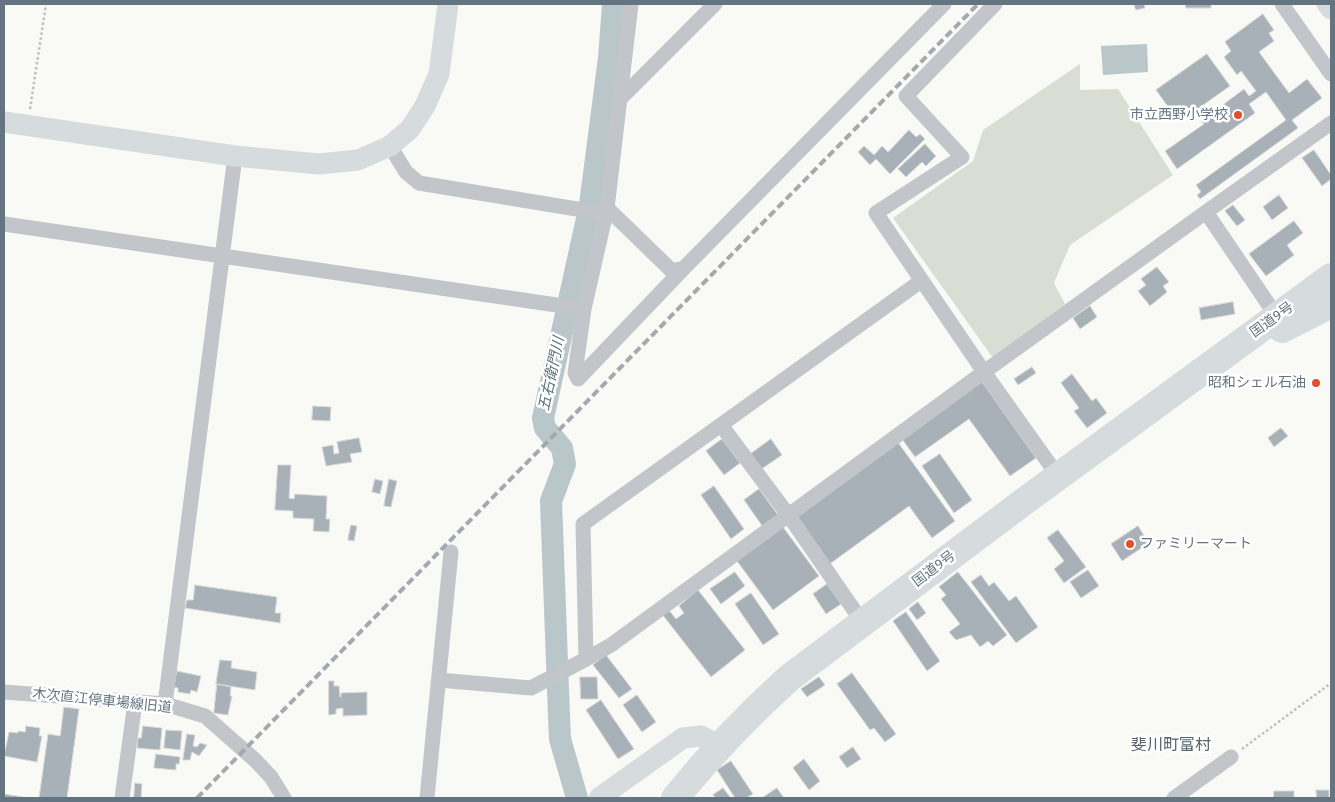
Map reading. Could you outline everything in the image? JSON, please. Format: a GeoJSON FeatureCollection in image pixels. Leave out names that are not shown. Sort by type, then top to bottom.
{"type":"FeatureCollection","features":[{"type":"Feature","properties":{"kind":"highway","name":"国道9号"},"geometry":{"type":"LineString","coordinates":[[686,794],[720,746],[760,704],[789,678],[1058,476],[1331,277]]}},
{"type":"Feature","properties":{"kind":"highway","name":"国道9号"},"geometry":{"type":"LineString","coordinates":[[1213,363],[1331,304]]}},
{"type":"Feature","properties":{"kind":"street"},"geometry":{"type":"LineString","coordinates":[[4,122],[235,156],[319,164],[358,160],[390,146],[410,129],[425,106],[439,74],[448,4]]}},
{"type":"Feature","properties":{"kind":"street"},"geometry":{"type":"LineString","coordinates":[[631,4],[607,208],[584,309],[575,373],[578,379],[684,268],[944,4]]}},
{"type":"Feature","properties":{"kind":"street"},"geometry":{"type":"LineString","coordinates":[[621,98],[715,4]]}},
{"type":"Feature","properties":{"kind":"street"},"geometry":{"type":"LineString","coordinates":[[996,4],[906,96],[962,157],[876,213],[984,372],[1058,476]]}},
{"type":"Feature","properties":{"kind":"street"},"geometry":{"type":"LineString","coordinates":[[1282,4],[1331,74]]}},
{"type":"Feature","properties":{"kind":"street"},"geometry":{"type":"LineString","coordinates":[[1327,4],[1331,9]]}},
{"type":"Feature","properties":{"kind":"street"},"geometry":{"type":"LineString","coordinates":[[438,680],[531,688],[611,645],[984,372],[1331,123]]}},
{"type":"Feature","properties":{"kind":"street"},"geometry":{"type":"LineString","coordinates":[[390,146],[406,172],[419,183],[601,213],[607,208]]}},
{"type":"Feature","properties":{"kind":"street"},"geometry":{"type":"LineString","coordinates":[[165,704],[235,156]]}},
{"type":"Feature","properties":{"kind":"street"},"geometry":{"type":"LineString","coordinates":[[607,208],[672,271],[684,268]]}},
{"type":"Feature","properties":{"kind":"street"},"geometry":{"type":"LineString","coordinates":[[1206,212],[1276,317]]}},
{"type":"Feature","properties":{"kind":"street"},"geometry":{"type":"LineString","coordinates":[[4,224],[584,309]]}},
{"type":"Feature","properties":{"kind":"street"},"geometry":{"type":"LineString","coordinates":[[586,660],[583,524],[921,280]]}},
{"type":"Feature","properties":{"kind":"street"},"geometry":{"type":"LineString","coordinates":[[721,425],[789,516],[863,623]]}},
{"type":"Feature","properties":{"kind":"street"},"geometry":{"type":"LineString","coordinates":[[427,798],[450,552]]}},
{"type":"Feature","properties":{"kind":"street","name":"木次直江停車場線旧道"},"geometry":{"type":"LineString","coordinates":[[4,692],[165,704],[205,716],[255,760],[271,777],[284,798]]}},
{"type":"Feature","properties":{"kind":"street"},"geometry":{"type":"LineString","coordinates":[[122,798],[135,702]]}},
{"type":"Feature","properties":{"kind":"street"},"geometry":{"type":"LineString","coordinates":[[599,798],[683,738],[701,736],[720,746]]}},
{"type":"Feature","properties":{"kind":"street"},"geometry":{"type":"LineString","coordinates":[[1174,798],[1231,757]]}},
{"type":"Feature","properties":{"kind":"path"},"geometry":{"type":"LineString","coordinates":[[28,126],[46,4]]}},
{"type":"Feature","properties":{"kind":"path"},"geometry":{"type":"LineString","coordinates":[[1231,757],[1331,683]]}},
{"type":"Feature","properties":{"kind":"shaded area"},"geometry":{"type":"Polygon","coordinates":[[[1147,44],[1148,72],[1103,75],[1101,46],[1147,44]]]}},
{"type":"Feature","properties":{"kind":"shaded area"},"geometry":{"type":"Polygon","coordinates":[[[1080,64],[1080,90],[1118,89],[1173,175],[1070,245],[1054,283],[1065,304],[993,358],[893,218],[973,161],[983,130],[1080,64]]]}},
{"type":"Feature","properties":{"kind":"building"},"geometry":{"type":"Polygon","coordinates":[[[1134,4],[1144,4],[1145,8],[1136,10],[1134,4]]]}},
{"type":"Feature","properties":{"kind":"building"},"geometry":{"type":"Polygon","coordinates":[[[1186,4],[1211,4],[1211,8],[1186,8],[1186,4]]]}},
{"type":"Feature","properties":{"kind":"building"},"geometry":{"type":"Polygon","coordinates":[[[1263,14],[1274,30],[1269,33],[1274,41],[1259,52],[1289,93],[1307,79],[1322,98],[1292,120],[1298,128],[1200,199],[1197,195],[1201,192],[1196,185],[1286,120],[1266,92],[1249,104],[1255,113],[1177,169],[1165,151],[1204,124],[1201,121],[1244,89],[1249,96],[1256,91],[1241,71],[1237,75],[1224,57],[1231,51],[1225,42],[1263,14]]]}},
{"type":"Feature","properties":{"kind":"building"},"geometry":{"type":"Polygon","coordinates":[[[1207,54],[1230,86],[1179,122],[1156,90],[1207,54]]]}},
{"type":"Feature","properties":{"kind":"building"},"geometry":{"type":"Polygon","coordinates":[[[909,130],[916,137],[920,134],[925,139],[890,174],[876,159],[870,165],[858,152],[864,146],[874,155],[882,146],[888,152],[909,130]]]}},
{"type":"Feature","properties":{"kind":"building"},"geometry":{"type":"Polygon","coordinates":[[[925,144],[936,156],[926,166],[922,162],[906,177],[898,169],[925,144]]]}},
{"type":"Feature","properties":{"kind":"building"},"geometry":{"type":"Polygon","coordinates":[[[1314,150],[1331,175],[1331,179],[1322,186],[1302,158],[1314,150]]]}},
{"type":"Feature","properties":{"kind":"building"},"geometry":{"type":"Polygon","coordinates":[[[1279,195],[1288,208],[1272,220],[1263,207],[1279,195]]]}},
{"type":"Feature","properties":{"kind":"building"},"geometry":{"type":"Polygon","coordinates":[[[1233,205],[1245,220],[1237,226],[1225,211],[1233,205]]]}},
{"type":"Feature","properties":{"kind":"building"},"geometry":{"type":"Polygon","coordinates":[[[1294,221],[1303,233],[1287,245],[1294,255],[1266,276],[1249,254],[1294,221]]]}},
{"type":"Feature","properties":{"kind":"building"},"geometry":{"type":"Polygon","coordinates":[[[1157,267],[1169,282],[1163,286],[1167,292],[1150,306],[1138,291],[1146,285],[1141,279],[1157,267]]]}},
{"type":"Feature","properties":{"kind":"building"},"geometry":{"type":"Polygon","coordinates":[[[1233,302],[1235,314],[1201,320],[1199,308],[1233,302]]]}},
{"type":"Feature","properties":{"kind":"building"},"geometry":{"type":"Polygon","coordinates":[[[1090,306],[1097,317],[1080,329],[1073,318],[1090,306]]]}},
{"type":"Feature","properties":{"kind":"building"},"geometry":{"type":"Polygon","coordinates":[[[1032,367],[1036,373],[1018,385],[1014,379],[1032,367]]]}},
{"type":"Feature","properties":{"kind":"building"},"geometry":{"type":"Polygon","coordinates":[[[1072,374],[1092,401],[1096,398],[1107,413],[1087,428],[1074,411],[1079,408],[1061,383],[1072,374]]]}},
{"type":"Feature","properties":{"kind":"building"},"geometry":{"type":"Polygon","coordinates":[[[982,382],[1036,458],[1010,476],[969,419],[915,457],[902,439],[982,382]]]}},
{"type":"Feature","properties":{"kind":"building"},"geometry":{"type":"Polygon","coordinates":[[[313,406],[331,407],[330,421],[312,420],[313,406]]]}},
{"type":"Feature","properties":{"kind":"building"},"geometry":{"type":"Polygon","coordinates":[[[1281,428],[1288,436],[1274,447],[1268,438],[1281,428]]]}},
{"type":"Feature","properties":{"kind":"building"},"geometry":{"type":"Polygon","coordinates":[[[359,438],[362,452],[350,454],[352,462],[326,466],[322,447],[333,445],[334,454],[339,453],[337,442],[359,438]]]}},
{"type":"Feature","properties":{"kind":"building"},"geometry":{"type":"Polygon","coordinates":[[[722,439],[740,463],[724,475],[706,451],[722,439]]]}},
{"type":"Feature","properties":{"kind":"building"},"geometry":{"type":"Polygon","coordinates":[[[771,439],[782,455],[760,470],[749,455],[771,439]]]}},
{"type":"Feature","properties":{"kind":"building"},"geometry":{"type":"Polygon","coordinates":[[[897,441],[955,521],[932,538],[909,506],[827,566],[792,517],[897,441]]]}},
{"type":"Feature","properties":{"kind":"building"},"geometry":{"type":"Polygon","coordinates":[[[940,454],[972,500],[954,513],[922,466],[940,454]]]}},
{"type":"Feature","properties":{"kind":"building"},"geometry":{"type":"Polygon","coordinates":[[[278,465],[291,465],[289,498],[294,499],[295,494],[327,496],[326,519],[330,519],[329,532],[313,531],[314,519],[293,518],[293,511],[275,510],[278,465]]]}},
{"type":"Feature","properties":{"kind":"building"},"geometry":{"type":"Polygon","coordinates":[[[375,479],[383,481],[380,494],[372,492],[375,479]]]}},
{"type":"Feature","properties":{"kind":"building"},"geometry":{"type":"Polygon","coordinates":[[[389,479],[397,481],[391,507],[384,506],[389,479]]]}},
{"type":"Feature","properties":{"kind":"building"},"geometry":{"type":"Polygon","coordinates":[[[714,486],[744,529],[731,539],[701,495],[714,486]]]}},
{"type":"Feature","properties":{"kind":"building"},"geometry":{"type":"Polygon","coordinates":[[[759,489],[778,515],[763,527],[744,500],[759,489]]]}},
{"type":"Feature","properties":{"kind":"building"},"geometry":{"type":"Polygon","coordinates":[[[351,525],[357,526],[354,541],[348,540],[351,525]]]}},
{"type":"Feature","properties":{"kind":"building","name":"ファミリーマート"},"geometry":{"type":"Polygon","coordinates":[[[1138,526],[1149,543],[1122,561],[1111,544],[1138,526]]]}},
{"type":"Feature","properties":{"kind":"building"},"geometry":{"type":"Polygon","coordinates":[[[783,527],[819,576],[773,610],[737,561],[783,527]]]}},
{"type":"Feature","properties":{"kind":"building"},"geometry":{"type":"Polygon","coordinates":[[[1058,530],[1086,567],[1064,583],[1054,569],[1064,561],[1047,538],[1058,530]]]}},
{"type":"Feature","properties":{"kind":"building"},"geometry":{"type":"Polygon","coordinates":[[[1088,570],[1099,586],[1081,598],[1070,582],[1088,570]]]}},
{"type":"Feature","properties":{"kind":"building"},"geometry":{"type":"Polygon","coordinates":[[[735,572],[745,586],[721,604],[710,589],[735,572]]]}},
{"type":"Feature","properties":{"kind":"building"},"geometry":{"type":"Polygon","coordinates":[[[958,572],[1007,635],[993,646],[988,641],[980,647],[971,635],[956,640],[949,632],[960,624],[941,599],[946,595],[939,587],[958,572]]]}},
{"type":"Feature","properties":{"kind":"building"},"geometry":{"type":"Polygon","coordinates":[[[981,575],[989,586],[994,582],[1009,601],[1016,596],[1038,627],[1016,643],[971,582],[981,575]]]}},
{"type":"Feature","properties":{"kind":"building"},"geometry":{"type":"Polygon","coordinates":[[[827,584],[841,604],[826,614],[813,594],[827,584]]]}},
{"type":"Feature","properties":{"kind":"building"},"geometry":{"type":"Polygon","coordinates":[[[195,585],[277,597],[275,613],[281,613],[280,623],[185,608],[187,600],[193,600],[195,585]]]}},
{"type":"Feature","properties":{"kind":"building"},"geometry":{"type":"Polygon","coordinates":[[[698,590],[745,650],[711,677],[662,614],[668,609],[676,619],[684,613],[679,606],[698,590]]]}},
{"type":"Feature","properties":{"kind":"building"},"geometry":{"type":"Polygon","coordinates":[[[751,593],[779,634],[763,645],[735,604],[751,593]]]}},
{"type":"Feature","properties":{"kind":"building"},"geometry":{"type":"Polygon","coordinates":[[[918,602],[926,613],[917,620],[909,609],[918,602]]]}},
{"type":"Feature","properties":{"kind":"building"},"geometry":{"type":"Polygon","coordinates":[[[906,612],[940,661],[927,671],[893,621],[906,612]]]}},
{"type":"Feature","properties":{"kind":"building"},"geometry":{"type":"Polygon","coordinates":[[[606,655],[632,689],[619,698],[593,665],[606,655]]]}},
{"type":"Feature","properties":{"kind":"building"},"geometry":{"type":"Polygon","coordinates":[[[220,660],[232,661],[231,668],[257,672],[255,690],[216,684],[220,660]]]}},
{"type":"Feature","properties":{"kind":"building"},"geometry":{"type":"Polygon","coordinates":[[[177,671],[201,676],[197,692],[191,690],[190,694],[178,692],[178,688],[174,687],[177,671]]]}},
{"type":"Feature","properties":{"kind":"building"},"geometry":{"type":"Polygon","coordinates":[[[852,673],[896,734],[885,742],[874,728],[870,730],[837,684],[852,673]]]}},
{"type":"Feature","properties":{"kind":"building"},"geometry":{"type":"Polygon","coordinates":[[[580,677],[597,677],[598,699],[581,699],[580,677]]]}},
{"type":"Feature","properties":{"kind":"building"},"geometry":{"type":"Polygon","coordinates":[[[819,677],[825,685],[807,697],[801,689],[819,677]]]}},
{"type":"Feature","properties":{"kind":"building"},"geometry":{"type":"Polygon","coordinates":[[[329,681],[334,681],[334,686],[339,686],[340,697],[341,693],[367,692],[367,715],[343,716],[343,708],[336,709],[336,714],[329,715],[329,681]]]}},
{"type":"Feature","properties":{"kind":"building"},"geometry":{"type":"Polygon","coordinates":[[[217,684],[231,687],[230,696],[232,696],[228,715],[214,713],[217,684]]]}},
{"type":"Feature","properties":{"kind":"building"},"geometry":{"type":"Polygon","coordinates":[[[637,695],[656,722],[642,732],[623,705],[637,695]]]}},
{"type":"Feature","properties":{"kind":"building"},"geometry":{"type":"Polygon","coordinates":[[[601,700],[634,749],[618,759],[586,710],[601,700]]]}},
{"type":"Feature","properties":{"kind":"building"},"geometry":{"type":"Polygon","coordinates":[[[64,707],[79,709],[67,798],[39,798],[48,734],[60,736],[64,707]]]}},
{"type":"Feature","properties":{"kind":"building"},"geometry":{"type":"Polygon","coordinates":[[[26,726],[40,728],[39,736],[42,736],[37,762],[4,756],[9,732],[25,732],[26,726]]]}},
{"type":"Feature","properties":{"kind":"building"},"geometry":{"type":"Polygon","coordinates":[[[143,726],[162,728],[160,750],[137,748],[138,738],[141,738],[143,726]]]}},
{"type":"Feature","properties":{"kind":"building"},"geometry":{"type":"Polygon","coordinates":[[[166,730],[182,731],[180,750],[164,748],[166,730]]]}},
{"type":"Feature","properties":{"kind":"building"},"geometry":{"type":"Polygon","coordinates":[[[187,734],[195,735],[193,746],[197,747],[200,743],[207,745],[199,756],[192,752],[190,760],[183,760],[187,734]]]}},
{"type":"Feature","properties":{"kind":"building"},"geometry":{"type":"Polygon","coordinates":[[[853,747],[861,759],[847,768],[839,757],[853,747]]]}},
{"type":"Feature","properties":{"kind":"building"},"geometry":{"type":"Polygon","coordinates":[[[156,754],[180,757],[179,764],[176,764],[176,770],[154,768],[156,754]]]}},
{"type":"Feature","properties":{"kind":"building"},"geometry":{"type":"Polygon","coordinates":[[[804,759],[820,781],[809,790],[793,768],[804,759]]]}},
{"type":"Feature","properties":{"kind":"building"},"geometry":{"type":"Polygon","coordinates":[[[731,761],[753,794],[746,798],[735,798],[717,770],[731,761]]]}},
{"type":"Feature","properties":{"kind":"building"},"geometry":{"type":"Polygon","coordinates":[[[135,783],[142,784],[141,798],[134,798],[135,783]]]}},
{"type":"Feature","properties":{"kind":"building"},"geometry":{"type":"Polygon","coordinates":[[[723,788],[731,798],[716,798],[713,795],[723,788]]]}},
{"type":"Feature","properties":{"kind":"building"},"geometry":{"type":"Polygon","coordinates":[[[777,788],[784,798],[762,798],[777,788]]]}},
{"type":"Feature","properties":{"kind":"building"},"geometry":{"type":"Polygon","coordinates":[[[1316,790],[1329,790],[1329,798],[1317,798],[1316,790]]]}},
{"type":"Feature","properties":{"kind":"building"},"geometry":{"type":"Polygon","coordinates":[[[1274,791],[1294,791],[1294,798],[1274,798],[1274,791]]]}},
{"type":"Feature","properties":{"kind":"building"},"geometry":{"type":"Polygon","coordinates":[[[4,794],[23,797],[23,798],[4,798],[4,794]]]}},
{"type":"Feature","properties":{"kind":"waterway","name":"五右衛門川"},"geometry":{"type":"LineString","coordinates":[[577,798],[560,739],[551,501],[565,464],[562,448],[545,428],[543,418],[590,205],[609,58],[613,4]]}},
{"type":"Feature","properties":{"kind":"railway"},"geometry":{"type":"LineString","coordinates":[[197,798],[978,4]]}},
{"type":"Feature","properties":{"kind":"place","name":"市立西野小学校"},"geometry":{"type":"Point","coordinates":[1238,115]}},
{"type":"Feature","properties":{"kind":"place","name":"昭和シェル石油"},"geometry":{"type":"Point","coordinates":[1316,383]}},
{"type":"Feature","properties":{"kind":"place","name":"ファミリーマート"},"geometry":{"type":"Point","coordinates":[1130,544]}},
{"type":"Feature","properties":{"kind":"district","name":"斐川町富村"},"geometry":{"type":"Point","coordinates":[1171,746]}}]}
